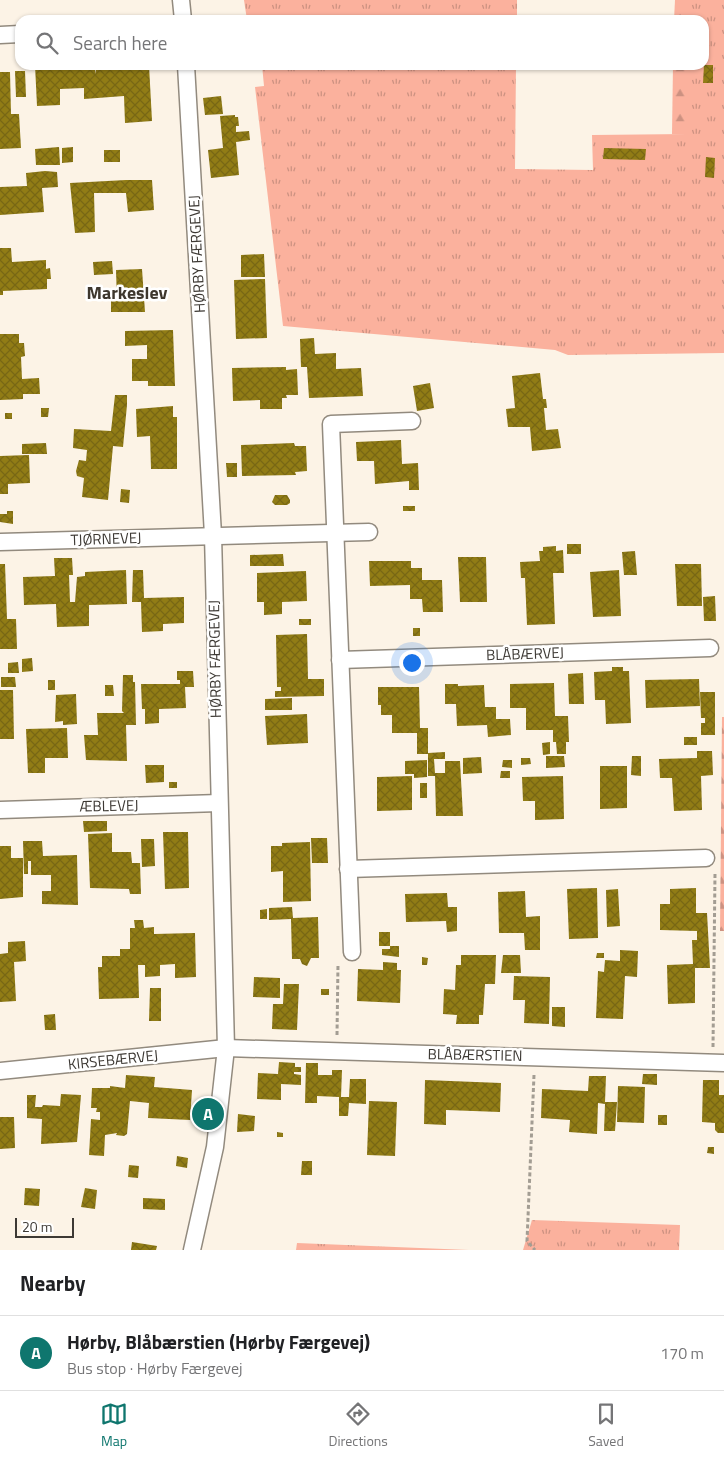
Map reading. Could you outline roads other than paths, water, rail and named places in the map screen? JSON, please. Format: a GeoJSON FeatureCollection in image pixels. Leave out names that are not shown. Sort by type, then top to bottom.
{"type":"FeatureCollection","features":[{"type":"Feature","properties":{"kind":"street"},"geometry":{"type":"LineString","coordinates":[[181,0],[182,15]]}},
{"type":"Feature","properties":{"kind":"street"},"geometry":{"type":"LineString","coordinates":[[0,35],[15,34]]}},
{"type":"Feature","properties":{"kind":"street","name":"HØRBY FÆRGEVEJ"},"geometry":{"type":"LineString","coordinates":[[186,70],[213,535],[226,1048],[215,1147],[192,1250]]}},
{"type":"Feature","properties":{"kind":"street"},"geometry":{"type":"LineString","coordinates":[[352,952],[331,424],[412,421]]}},
{"type":"Feature","properties":{"kind":"street"},"geometry":{"type":"LineString","coordinates":[[213,535],[369,532]]}},
{"type":"Feature","properties":{"kind":"street","name":"TJØRNEVEJ"},"geometry":{"type":"LineString","coordinates":[[0,542],[213,535]]}},
{"type":"Feature","properties":{"kind":"street","name":"BLÅBÆRVEJ"},"geometry":{"type":"LineString","coordinates":[[340,660],[710,648]]}},
{"type":"Feature","properties":{"kind":"street","name":"ÆBLEVEJ"},"geometry":{"type":"LineString","coordinates":[[0,810],[219,803]]}},
{"type":"Feature","properties":{"kind":"street"},"geometry":{"type":"LineString","coordinates":[[348,869],[706,858]]}},
{"type":"Feature","properties":{"kind":"street","name":"BLÅBÆRSTIEN"},"geometry":{"type":"LineString","coordinates":[[226,1048],[718,1063]]}},
{"type":"Feature","properties":{"kind":"street","name":"KIRSEBÆRVEJ"},"geometry":{"type":"LineString","coordinates":[[0,1071],[226,1048]]}},
{"type":"Feature","properties":{"kind":"place","name":"Hørby, Blåbærstien (Hørby Færgevej)"},"geometry":{"type":"Point","coordinates":[208,1114]}},
{"type":"Feature","properties":{"kind":"district","name":"Markeslev"},"geometry":{"type":"Point","coordinates":[127,293]}}]}
